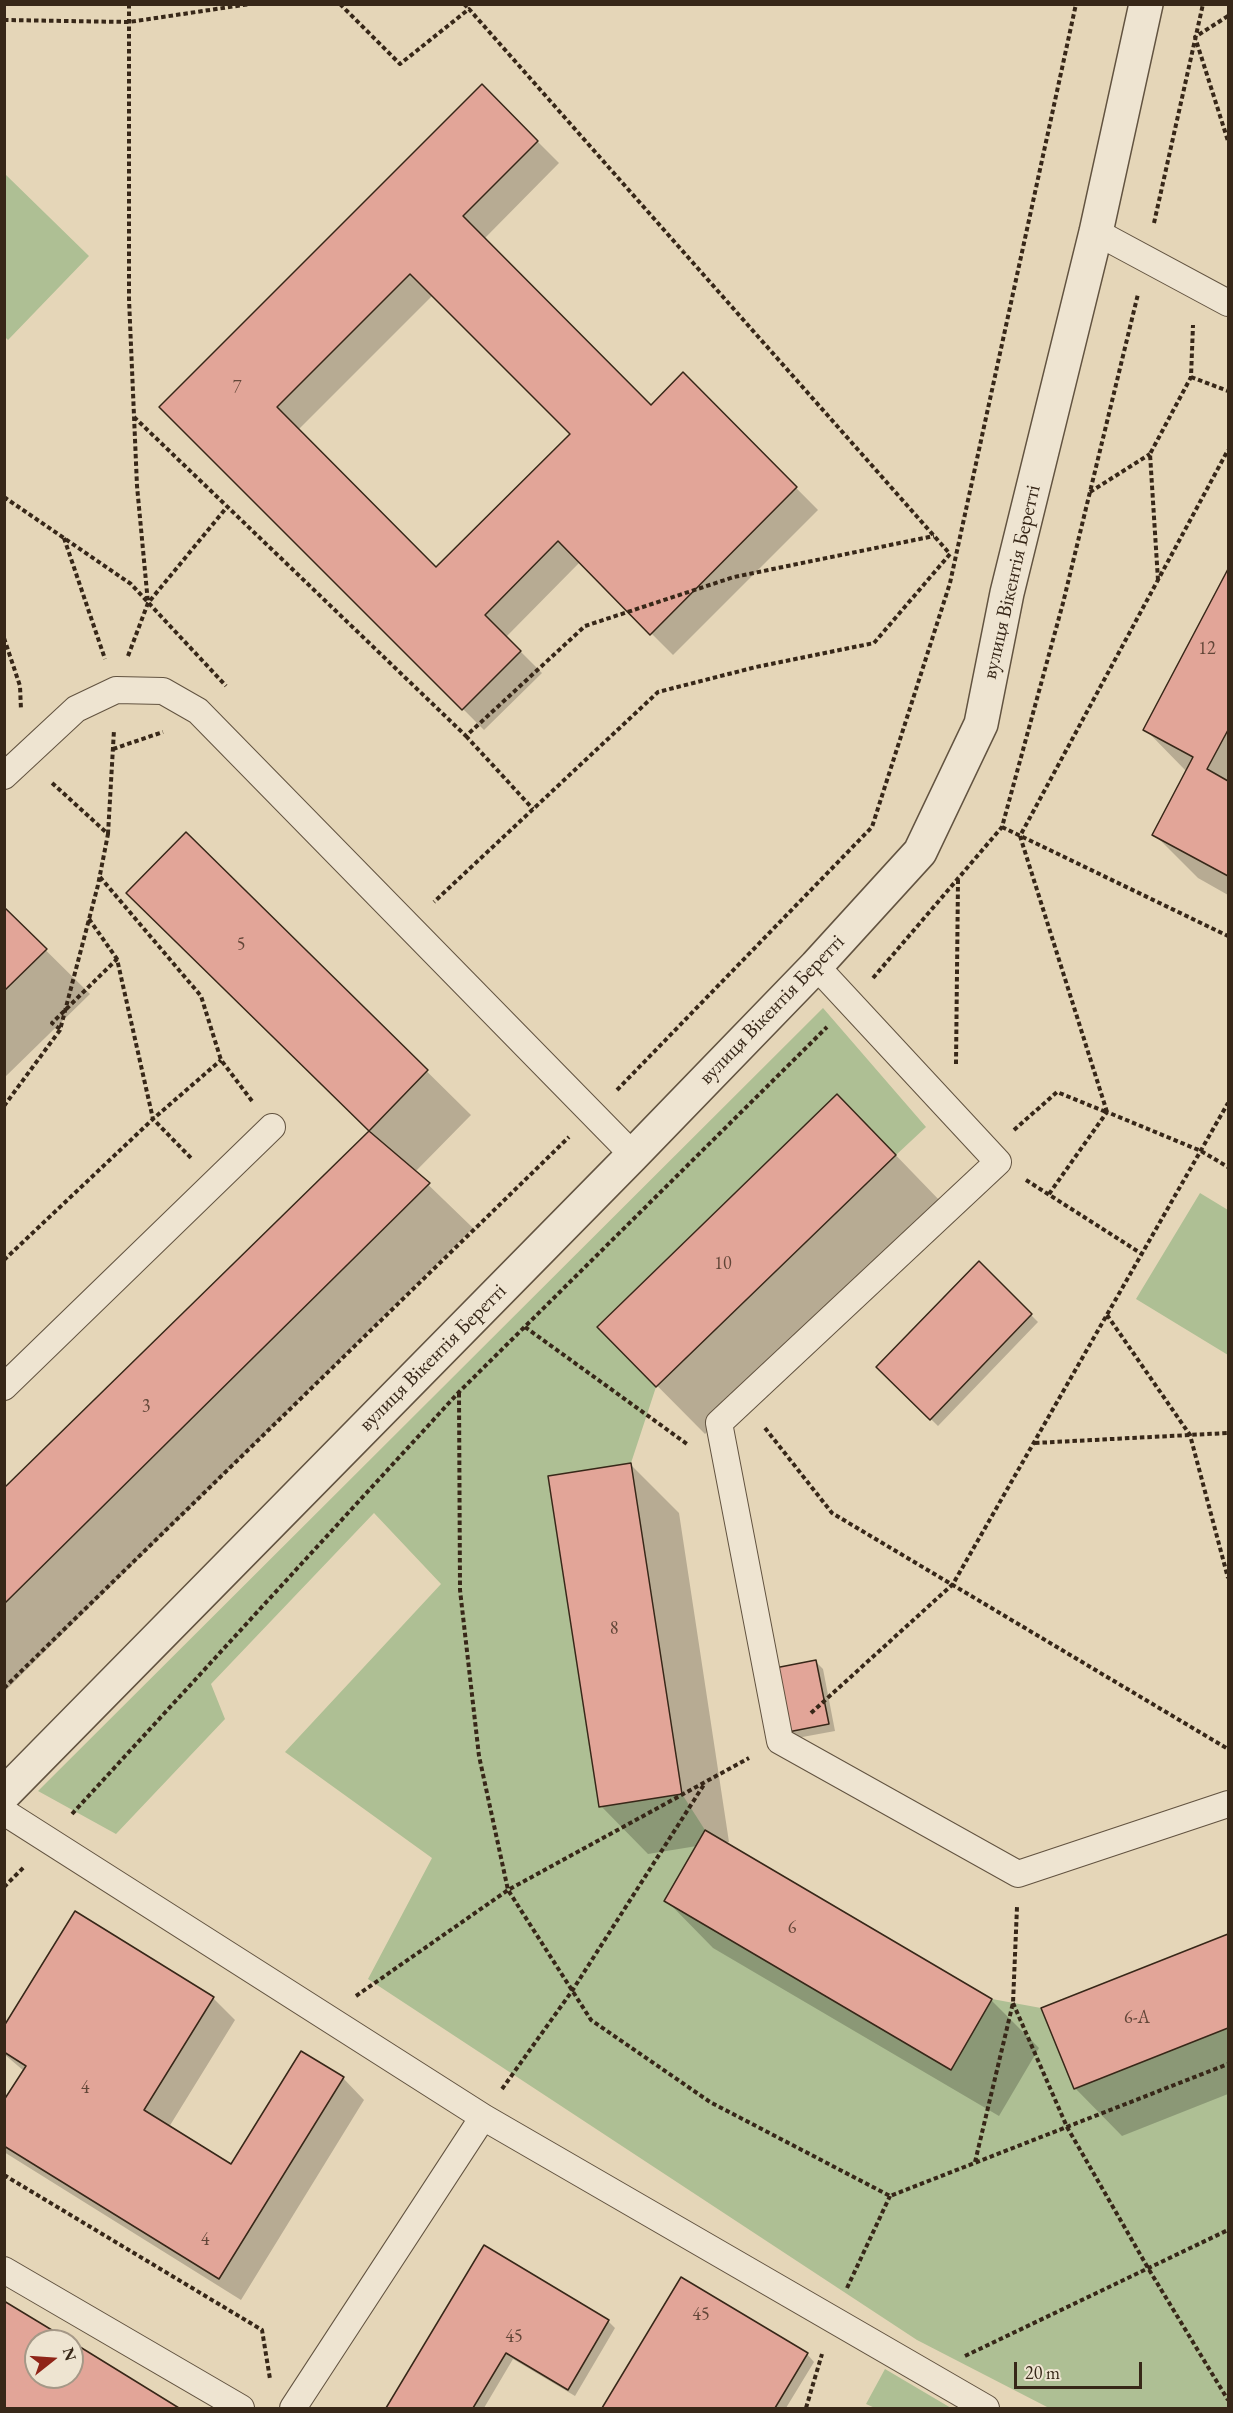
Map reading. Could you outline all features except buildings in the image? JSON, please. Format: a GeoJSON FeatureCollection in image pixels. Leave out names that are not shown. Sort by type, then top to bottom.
{"type":"FeatureCollection","features":[{"type":"Feature","properties":{"kind":"street","name":"вулиця Вікентія Беретті"},"geometry":{"type":"LineString","coordinates":[[4,1794],[633,1155],[816,966],[920,852],[981,724],[1007,593],[1096,232],[1146,4]]}},
{"type":"Feature","properties":{"kind":"lane"},"geometry":{"type":"LineString","coordinates":[[1096,232],[1228,303]]}},
{"type":"Feature","properties":{"kind":"lane"},"geometry":{"type":"LineString","coordinates":[[4,776],[76,708],[116,690],[163,691],[198,711],[633,1155]]}},
{"type":"Feature","properties":{"kind":"lane"},"geometry":{"type":"LineString","coordinates":[[816,966],[993,1157],[719,1423],[780,1741],[1018,1874],[1228,1804]]}},
{"type":"Feature","properties":{"kind":"lane"},"geometry":{"type":"LineString","coordinates":[[4,1387],[272,1127]]}},
{"type":"Feature","properties":{"kind":"lane"},"geometry":{"type":"LineString","coordinates":[[4,1812],[483,2116],[986,2409]]}},
{"type":"Feature","properties":{"kind":"lane"},"geometry":{"type":"LineString","coordinates":[[293,2409],[483,2116]]}},
{"type":"Feature","properties":{"kind":"lane"},"geometry":{"type":"LineString","coordinates":[[4,2270],[242,2409]]}},
{"type":"Feature","properties":{"kind":"path"},"geometry":{"type":"LineString","coordinates":[[129,4],[129,299],[137,486],[148,603]]}},
{"type":"Feature","properties":{"kind":"path"},"geometry":{"type":"LineString","coordinates":[[4,20],[129,22],[250,4]]}},
{"type":"Feature","properties":{"kind":"path"},"geometry":{"type":"LineString","coordinates":[[340,4],[400,64],[469,9]]}},
{"type":"Feature","properties":{"kind":"path"},"geometry":{"type":"LineString","coordinates":[[433,903],[658,692],[756,667],[874,644],[950,554],[464,4]]}},
{"type":"Feature","properties":{"kind":"path"},"geometry":{"type":"LineString","coordinates":[[4,1688],[593,1113],[872,826],[950,583],[1076,4]]}},
{"type":"Feature","properties":{"kind":"path"},"geometry":{"type":"LineString","coordinates":[[1228,16],[1195,37],[1228,141]]}},
{"type":"Feature","properties":{"kind":"path"},"geometry":{"type":"LineString","coordinates":[[1090,492],[1150,454],[1191,377],[1193,323]]}},
{"type":"Feature","properties":{"kind":"path"},"geometry":{"type":"LineString","coordinates":[[1191,377],[1228,391]]}},
{"type":"Feature","properties":{"kind":"path"},"geometry":{"type":"LineString","coordinates":[[134,417],[466,736],[533,809]]}},
{"type":"Feature","properties":{"kind":"path"},"geometry":{"type":"LineString","coordinates":[[1107,1112],[1020,836],[1228,450]]}},
{"type":"Feature","properties":{"kind":"path"},"geometry":{"type":"LineString","coordinates":[[1150,454],[1158,579]]}},
{"type":"Feature","properties":{"kind":"path"},"geometry":{"type":"LineString","coordinates":[[4,1106],[60,1030],[100,876],[108,834],[116,690],[148,603],[227,506]]}},
{"type":"Feature","properties":{"kind":"path"},"geometry":{"type":"LineString","coordinates":[[466,736],[585,626],[734,577],[934,536]]}},
{"type":"Feature","properties":{"kind":"path"},"geometry":{"type":"LineString","coordinates":[[63,538],[116,690]]}},
{"type":"Feature","properties":{"kind":"path"},"geometry":{"type":"LineString","coordinates":[[4,638],[20,686],[24,758],[108,834]]}},
{"type":"Feature","properties":{"kind":"path"},"geometry":{"type":"LineString","coordinates":[[113,749],[205,718]]}},
{"type":"Feature","properties":{"kind":"path"},"geometry":{"type":"LineString","coordinates":[[1002,827],[1228,936]]}},
{"type":"Feature","properties":{"kind":"path"},"geometry":{"type":"LineString","coordinates":[[100,876],[201,996],[221,1060],[272,1127]]}},
{"type":"Feature","properties":{"kind":"path"},"geometry":{"type":"LineString","coordinates":[[956,1116],[958,879]]}},
{"type":"Feature","properties":{"kind":"path"},"geometry":{"type":"LineString","coordinates":[[89,919],[117,959],[153,1119],[215,1182]]}},
{"type":"Feature","properties":{"kind":"path"},"geometry":{"type":"LineString","coordinates":[[60,1030],[52,1023],[117,959]]}},
{"type":"Feature","properties":{"kind":"path"},"geometry":{"type":"LineString","coordinates":[[4,1260],[153,1119],[221,1060]]}},
{"type":"Feature","properties":{"kind":"path"},"geometry":{"type":"LineString","coordinates":[[1142,1254],[993,1157],[1057,1092],[1201,1151],[1228,1167]]}},
{"type":"Feature","properties":{"kind":"path"},"geometry":{"type":"LineString","coordinates":[[326,2016],[508,1890],[780,1741],[953,1584],[1228,1103]]}},
{"type":"Feature","properties":{"kind":"path"},"geometry":{"type":"LineString","coordinates":[[1049,1194],[1107,1112]]}},
{"type":"Feature","properties":{"kind":"path"},"geometry":{"type":"LineString","coordinates":[[1107,1315],[1190,1435],[1228,1578]]}},
{"type":"Feature","properties":{"kind":"path"},"geometry":{"type":"LineString","coordinates":[[525,1327],[730,1475]]}},
{"type":"Feature","properties":{"kind":"path"},"geometry":{"type":"LineString","coordinates":[[459,1392],[460,1590],[479,1756],[508,1890],[591,2020],[710,2102],[890,2196]]}},
{"type":"Feature","properties":{"kind":"path"},"geometry":{"type":"LineString","coordinates":[[743,1401],[832,1513],[1228,1749]]}},
{"type":"Feature","properties":{"kind":"path"},"geometry":{"type":"LineString","coordinates":[[1034,1443],[1228,1433]]}},
{"type":"Feature","properties":{"kind":"path"},"geometry":{"type":"LineString","coordinates":[[483,2116],[572,1991],[705,1782]]}},
{"type":"Feature","properties":{"kind":"path"},"geometry":{"type":"LineString","coordinates":[[974,2163],[1013,2003],[1018,1874]]}},
{"type":"Feature","properties":{"kind":"path"},"geometry":{"type":"LineString","coordinates":[[1013,2003],[1067,2127],[1148,2268],[1228,2400]]}},
{"type":"Feature","properties":{"kind":"path"},"geometry":{"type":"LineString","coordinates":[[832,2319],[890,2196],[1228,2064]]}},
{"type":"Feature","properties":{"kind":"path"},"geometry":{"type":"LineString","coordinates":[[4,2175],[261,2330],[271,2386]]}},
{"type":"Feature","properties":{"kind":"path"},"geometry":{"type":"LineString","coordinates":[[927,2374],[1228,2230]]}},
{"type":"Feature","properties":{"kind":"path"},"geometry":{"type":"LineString","coordinates":[[806,2409],[813,2381]]}},
{"type":"Feature","properties":{"kind":"green space"},"geometry":{"type":"Polygon","coordinates":[[[5,174],[89,256],[8,340],[4,336],[5,174]]]}},
{"type":"Feature","properties":{"kind":"green space"},"geometry":{"type":"Polygon","coordinates":[[[823,1008],[926,1127],[896,1155],[837,1094],[597,1326],[656,1387],[631,1463],[548,1477],[599,1807],[682,1794],[705,1830],[664,1901],[951,2070],[992,1999],[1041,2008],[1074,2089],[1228,2028],[1228,2408],[1049,2408],[917,2340],[368,1979],[432,1858],[285,1752],[441,1584],[374,1513],[211,1684],[225,1719],[116,1834],[38,1791],[823,1008]]]}},
{"type":"Feature","properties":{"kind":"green space"},"geometry":{"type":"Polygon","coordinates":[[[1200,1193],[1228,1210],[1228,1355],[1136,1299],[1200,1193]]]}},
{"type":"Feature","properties":{"kind":"green space"},"geometry":{"type":"Polygon","coordinates":[[[885,2369],[951,2408],[875,2408],[866,2404],[885,2369]]]}}]}
